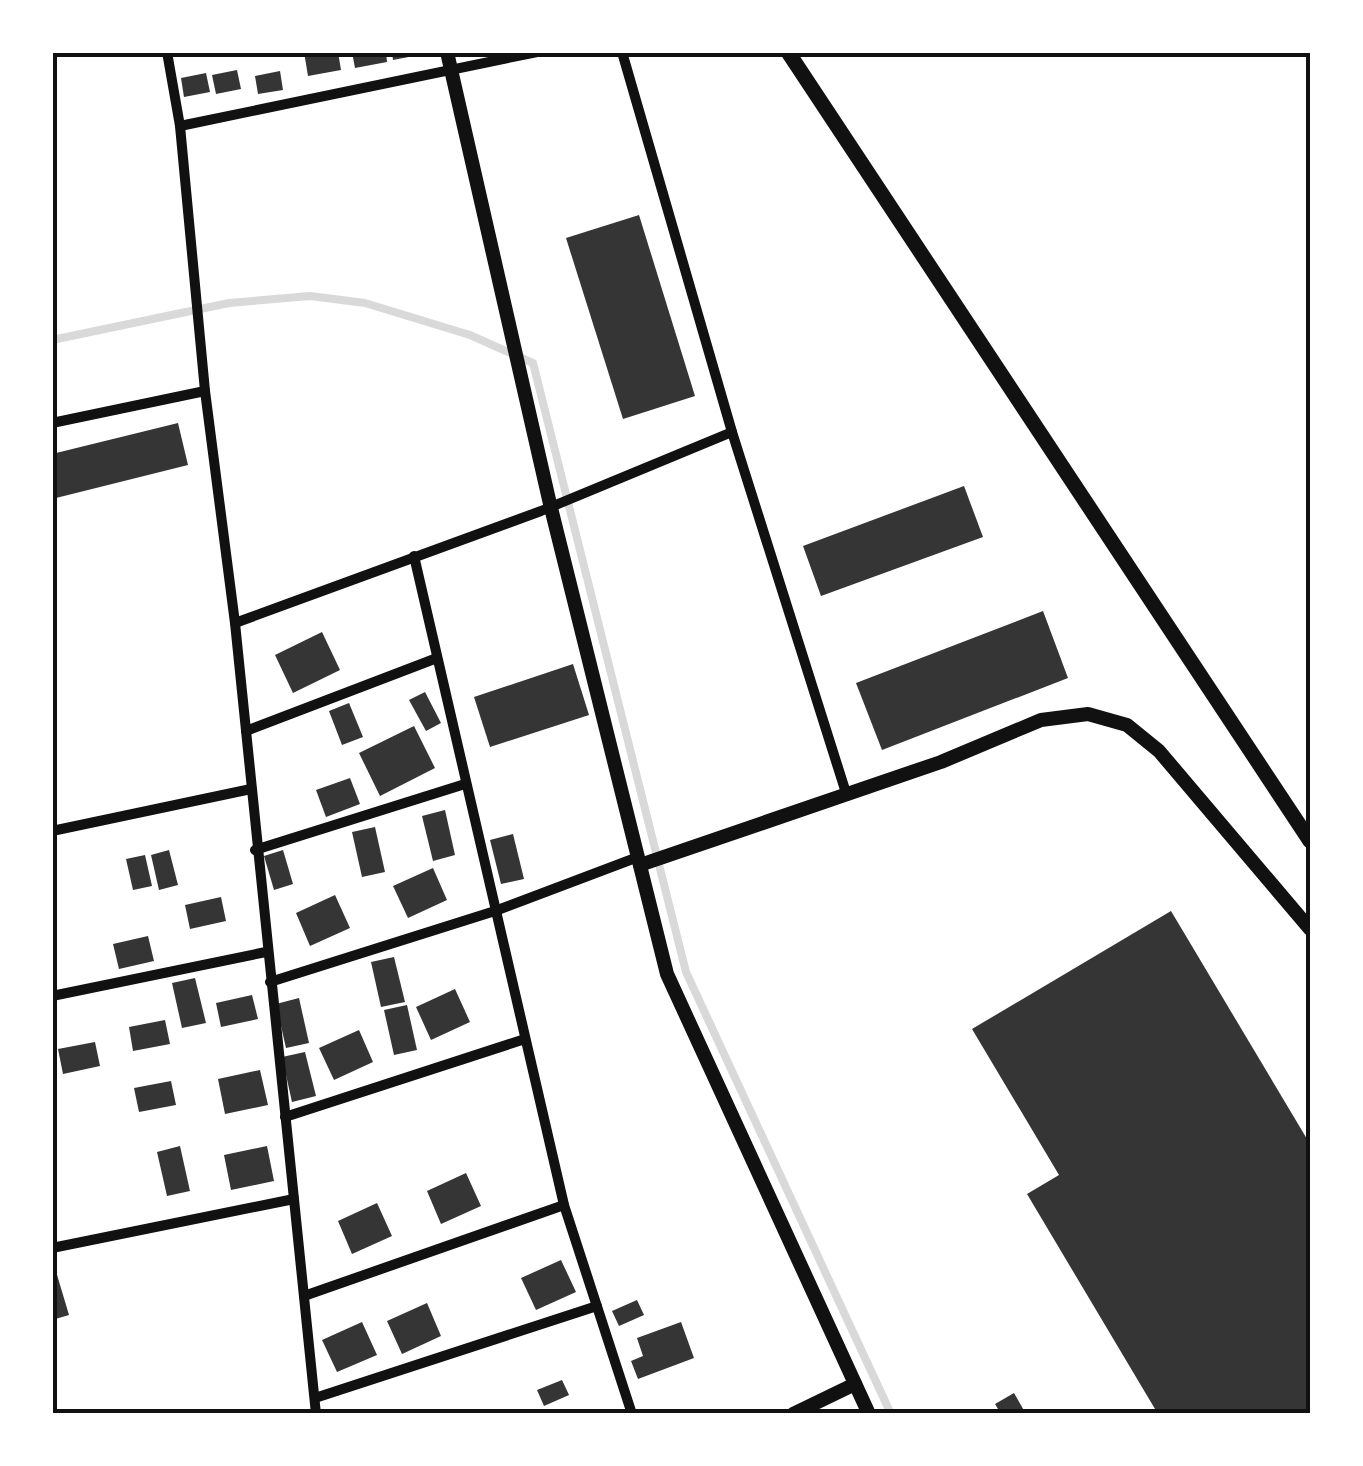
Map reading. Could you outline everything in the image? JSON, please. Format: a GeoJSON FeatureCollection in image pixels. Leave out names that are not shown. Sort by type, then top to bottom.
{"type":"FeatureCollection","features":[{"type":"Feature","properties":{"kind":"main road"},"geometry":{"type":"LineString","coordinates":[[788,52],[1310,841]]}},
{"type":"Feature","properties":{"kind":"street"},"geometry":{"type":"LineString","coordinates":[[167,52],[180,126],[205,391],[235,624],[255,850],[316,1414]]}},
{"type":"Feature","properties":{"kind":"street"},"geometry":{"type":"LineString","coordinates":[[447,52],[550,504],[667,974],[868,1414]]}},
{"type":"Feature","properties":{"kind":"street"},"geometry":{"type":"LineString","coordinates":[[180,126],[537,52]]}},
{"type":"Feature","properties":{"kind":"street"},"geometry":{"type":"LineString","coordinates":[[622,52],[732,432],[847,796]]}},
{"type":"Feature","properties":{"kind":"street"},"geometry":{"type":"LineString","coordinates":[[52,423],[205,391]]}},
{"type":"Feature","properties":{"kind":"street"},"geometry":{"type":"LineString","coordinates":[[235,624],[732,432]]}},
{"type":"Feature","properties":{"kind":"street"},"geometry":{"type":"LineString","coordinates":[[414,556],[564,1205],[632,1414]]}},
{"type":"Feature","properties":{"kind":"street"},"geometry":{"type":"LineString","coordinates":[[246,730],[437,658]]}},
{"type":"Feature","properties":{"kind":"street"},"geometry":{"type":"LineString","coordinates":[[270,982],[847,796],[1040,720],[1088,714],[1127,725],[1159,751],[1310,928]]}},
{"type":"Feature","properties":{"kind":"street"},"geometry":{"type":"LineString","coordinates":[[255,850],[466,784]]}},
{"type":"Feature","properties":{"kind":"street"},"geometry":{"type":"LineString","coordinates":[[52,831],[251,789]]}},
{"type":"Feature","properties":{"kind":"street"},"geometry":{"type":"LineString","coordinates":[[52,996],[266,952]]}},
{"type":"Feature","properties":{"kind":"street"},"geometry":{"type":"LineString","coordinates":[[284,1117],[525,1040]]}},
{"type":"Feature","properties":{"kind":"street"},"geometry":{"type":"LineString","coordinates":[[52,1248],[294,1199]]}},
{"type":"Feature","properties":{"kind":"street"},"geometry":{"type":"LineString","coordinates":[[304,1296],[564,1205]]}},
{"type":"Feature","properties":{"kind":"street"},"geometry":{"type":"LineString","coordinates":[[315,1398],[597,1306]]}},
{"type":"Feature","properties":{"kind":"street"},"geometry":{"type":"LineString","coordinates":[[793,1414],[855,1384]]}},
{"type":"Feature","properties":{"kind":"building"},"geometry":{"type":"Polygon","coordinates":[[[304,52],[338,52],[341,70],[308,76],[304,52]]]}},
{"type":"Feature","properties":{"kind":"building"},"geometry":{"type":"Polygon","coordinates":[[[352,52],[386,52],[387,62],[355,68],[352,52]]]}},
{"type":"Feature","properties":{"kind":"building"},"geometry":{"type":"Polygon","coordinates":[[[392,52],[424,52],[424,54],[393,60],[392,52]]]}},
{"type":"Feature","properties":{"kind":"building"},"geometry":{"type":"Polygon","coordinates":[[[237,70],[241,89],[216,94],[212,75],[237,70]]]}},
{"type":"Feature","properties":{"kind":"building"},"geometry":{"type":"Polygon","coordinates":[[[280,71],[283,90],[258,94],[255,76],[280,71]]]}},
{"type":"Feature","properties":{"kind":"building"},"geometry":{"type":"Polygon","coordinates":[[[206,73],[210,92],[184,97],[181,78],[206,73]]]}},
{"type":"Feature","properties":{"kind":"building"},"geometry":{"type":"Polygon","coordinates":[[[639,215],[695,396],[623,419],[566,238],[639,215]]]}},
{"type":"Feature","properties":{"kind":"building"},"geometry":{"type":"Polygon","coordinates":[[[178,423],[188,465],[52,499],[52,454],[178,423]]]}},
{"type":"Feature","properties":{"kind":"building"},"geometry":{"type":"Polygon","coordinates":[[[964,486],[983,537],[821,596],[803,546],[964,486]]]}},
{"type":"Feature","properties":{"kind":"building"},"geometry":{"type":"Polygon","coordinates":[[[1043,611],[1068,678],[882,750],[856,683],[1043,611]]]}},
{"type":"Feature","properties":{"kind":"building"},"geometry":{"type":"Polygon","coordinates":[[[322,632],[340,670],[293,693],[275,655],[322,632]]]}},
{"type":"Feature","properties":{"kind":"building"},"geometry":{"type":"Polygon","coordinates":[[[573,664],[589,715],[490,747],[474,697],[573,664]]]}},
{"type":"Feature","properties":{"kind":"building"},"geometry":{"type":"Polygon","coordinates":[[[425,692],[441,723],[426,731],[409,700],[425,692]]]}},
{"type":"Feature","properties":{"kind":"building"},"geometry":{"type":"Polygon","coordinates":[[[349,703],[363,737],[342,745],[329,711],[349,703]]]}},
{"type":"Feature","properties":{"kind":"building"},"geometry":{"type":"Polygon","coordinates":[[[414,726],[435,768],[380,796],[359,753],[414,726]]]}},
{"type":"Feature","properties":{"kind":"building"},"geometry":{"type":"Polygon","coordinates":[[[350,778],[360,804],[326,817],[316,790],[350,778]]]}},
{"type":"Feature","properties":{"kind":"building"},"geometry":{"type":"Polygon","coordinates":[[[445,810],[455,855],[433,861],[422,816],[445,810]]]}},
{"type":"Feature","properties":{"kind":"building"},"geometry":{"type":"Polygon","coordinates":[[[375,827],[385,872],[362,877],[352,832],[375,827]]]}},
{"type":"Feature","properties":{"kind":"building"},"geometry":{"type":"Polygon","coordinates":[[[513,834],[524,879],[501,884],[490,840],[513,834]]]}},
{"type":"Feature","properties":{"kind":"building"},"geometry":{"type":"Polygon","coordinates":[[[169,850],[178,885],[159,890],[151,855],[169,850]]]}},
{"type":"Feature","properties":{"kind":"building"},"geometry":{"type":"Polygon","coordinates":[[[283,850],[293,884],[274,890],[264,856],[283,850]]]}},
{"type":"Feature","properties":{"kind":"building"},"geometry":{"type":"Polygon","coordinates":[[[145,855],[152,886],[133,890],[126,859],[145,855]]]}},
{"type":"Feature","properties":{"kind":"building"},"geometry":{"type":"Polygon","coordinates":[[[433,868],[447,900],[408,918],[393,886],[433,868]]]}},
{"type":"Feature","properties":{"kind":"building"},"geometry":{"type":"Polygon","coordinates":[[[335,895],[350,928],[310,946],[296,913],[335,895]]]}},
{"type":"Feature","properties":{"kind":"building"},"geometry":{"type":"Polygon","coordinates":[[[221,897],[226,921],[190,929],[185,905],[221,897]]]}},
{"type":"Feature","properties":{"kind":"building"},"geometry":{"type":"Polygon","coordinates":[[[1171,911],[1310,1144],[1310,1414],[1158,1414],[1027,1194],[1059,1175],[972,1029],[1171,911]]]}},
{"type":"Feature","properties":{"kind":"building"},"geometry":{"type":"Polygon","coordinates":[[[148,936],[154,961],[119,969],[113,944],[148,936]]]}},
{"type":"Feature","properties":{"kind":"building"},"geometry":{"type":"Polygon","coordinates":[[[394,957],[405,1002],[381,1007],[371,962],[394,957]]]}},
{"type":"Feature","properties":{"kind":"building"},"geometry":{"type":"Polygon","coordinates":[[[195,978],[206,1023],[182,1028],[172,983],[195,978]]]}},
{"type":"Feature","properties":{"kind":"building"},"geometry":{"type":"Polygon","coordinates":[[[455,989],[470,1022],[431,1040],[416,1007],[455,989]]]}},
{"type":"Feature","properties":{"kind":"building"},"geometry":{"type":"Polygon","coordinates":[[[252,995],[258,1019],[221,1027],[216,1003],[252,995]]]}},
{"type":"Feature","properties":{"kind":"building"},"geometry":{"type":"Polygon","coordinates":[[[299,998],[309,1043],[286,1048],[276,1004],[299,998]]]}},
{"type":"Feature","properties":{"kind":"building"},"geometry":{"type":"Polygon","coordinates":[[[407,1005],[417,1050],[394,1055],[384,1010],[407,1005]]]}},
{"type":"Feature","properties":{"kind":"building"},"geometry":{"type":"Polygon","coordinates":[[[165,1020],[170,1044],[133,1051],[129,1027],[165,1020]]]}},
{"type":"Feature","properties":{"kind":"building"},"geometry":{"type":"Polygon","coordinates":[[[359,1030],[373,1062],[334,1080],[319,1048],[359,1030]]]}},
{"type":"Feature","properties":{"kind":"building"},"geometry":{"type":"Polygon","coordinates":[[[95,1042],[100,1066],[63,1074],[58,1049],[95,1042]]]}},
{"type":"Feature","properties":{"kind":"building"},"geometry":{"type":"Polygon","coordinates":[[[305,1052],[316,1096],[292,1102],[282,1057],[305,1052]]]}},
{"type":"Feature","properties":{"kind":"building"},"geometry":{"type":"Polygon","coordinates":[[[260,1070],[268,1105],[225,1114],[218,1079],[260,1070]]]}},
{"type":"Feature","properties":{"kind":"building"},"geometry":{"type":"Polygon","coordinates":[[[171,1081],[176,1105],[139,1112],[134,1088],[171,1081]]]}},
{"type":"Feature","properties":{"kind":"building"},"geometry":{"type":"Polygon","coordinates":[[[180,1146],[190,1191],[167,1196],[157,1152],[180,1146]]]}},
{"type":"Feature","properties":{"kind":"building"},"geometry":{"type":"Polygon","coordinates":[[[267,1146],[274,1181],[231,1190],[224,1155],[267,1146]]]}},
{"type":"Feature","properties":{"kind":"building"},"geometry":{"type":"Polygon","coordinates":[[[466,1173],[481,1206],[441,1224],[427,1191],[466,1173]]]}},
{"type":"Feature","properties":{"kind":"building"},"geometry":{"type":"Polygon","coordinates":[[[377,1203],[392,1236],[352,1254],[338,1221],[377,1203]]]}},
{"type":"Feature","properties":{"kind":"building"},"geometry":{"type":"Polygon","coordinates":[[[52,1258],[69,1315],[52,1320],[52,1258]]]}},
{"type":"Feature","properties":{"kind":"building"},"geometry":{"type":"Polygon","coordinates":[[[561,1260],[576,1292],[536,1310],[521,1278],[561,1260]]]}},
{"type":"Feature","properties":{"kind":"building"},"geometry":{"type":"Polygon","coordinates":[[[637,1300],[644,1315],[619,1326],[612,1311],[637,1300]]]}},
{"type":"Feature","properties":{"kind":"building"},"geometry":{"type":"Polygon","coordinates":[[[427,1303],[441,1336],[402,1354],[387,1321],[427,1303]]]}},
{"type":"Feature","properties":{"kind":"building"},"geometry":{"type":"Polygon","coordinates":[[[362,1322],[377,1355],[337,1372],[322,1340],[362,1322]]]}},
{"type":"Feature","properties":{"kind":"building"},"geometry":{"type":"Polygon","coordinates":[[[681,1322],[694,1358],[638,1379],[631,1361],[643,1356],[637,1338],[681,1322]]]}},
{"type":"Feature","properties":{"kind":"building"},"geometry":{"type":"Polygon","coordinates":[[[562,1380],[569,1395],[544,1406],[537,1390],[562,1380]]]}},
{"type":"Feature","properties":{"kind":"building"},"geometry":{"type":"Polygon","coordinates":[[[1014,1393],[1026,1414],[1001,1414],[995,1404],[1014,1393]]]}},
{"type":"Feature","properties":{"kind":"waterway"},"geometry":{"type":"LineString","coordinates":[[52,340],[229,303],[310,296],[365,303],[470,335],[533,363],[686,972],[891,1414]]}}]}
